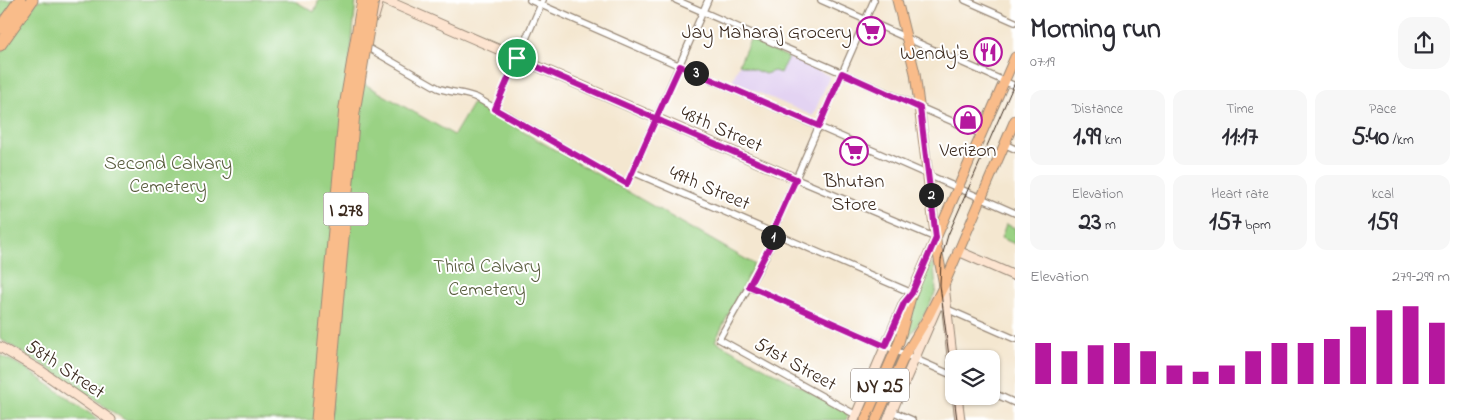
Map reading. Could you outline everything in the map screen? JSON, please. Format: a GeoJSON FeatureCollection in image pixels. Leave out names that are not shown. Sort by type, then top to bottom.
{"type":"FeatureCollection","features":[{"type":"Feature","properties":{"kind":"highway"},"geometry":{"type":"LineString","coordinates":[[0,28],[22,0]]}},
{"type":"Feature","properties":{"kind":"highway"},"geometry":{"type":"LineString","coordinates":[[0,33],[22,0]]}},
{"type":"Feature","properties":{"kind":"highway"},"geometry":{"type":"LineString","coordinates":[[0,40],[30,0]]}},
{"type":"Feature","properties":{"kind":"highway"},"geometry":{"type":"LineString","coordinates":[[0,45],[30,0]]}},
{"type":"Feature","properties":{"kind":"highway","name":"I 278"},"geometry":{"type":"LineString","coordinates":[[317,420],[346,98],[363,0]]}},
{"type":"Feature","properties":{"kind":"highway","name":"I 278"},"geometry":{"type":"LineString","coordinates":[[327,420],[354,112],[373,0]]}},
{"type":"Feature","properties":{"kind":"main road"},"geometry":{"type":"LineString","coordinates":[[897,0],[915,72],[936,238],[944,285]]}},
{"type":"Feature","properties":{"kind":"main road","name":"NY 25"},"geometry":{"type":"LineString","coordinates":[[865,420],[904,328],[912,293],[1015,57]]}},
{"type":"Feature","properties":{"kind":"main road","name":"NY 25"},"geometry":{"type":"LineString","coordinates":[[876,420],[905,355],[928,317],[944,285],[1015,120]]}},
{"type":"Feature","properties":{"kind":"street"},"geometry":{"type":"LineString","coordinates":[[322,420],[354,81],[359,0]]}},
{"type":"Feature","properties":{"kind":"street"},"geometry":{"type":"LineString","coordinates":[[354,81],[379,0]]}},
{"type":"Feature","properties":{"kind":"street","name":"48th Street"},"geometry":{"type":"LineString","coordinates":[[385,0],[656,119],[936,238]]}},
{"type":"Feature","properties":{"kind":"street"},"geometry":{"type":"LineString","coordinates":[[530,0],[542,2],[680,66],[1015,213]]}},
{"type":"Feature","properties":{"kind":"street"},"geometry":{"type":"LineString","coordinates":[[676,0],[982,134]]}},
{"type":"Feature","properties":{"kind":"street"},"geometry":{"type":"LineString","coordinates":[[365,46],[438,88],[450,92],[466,93],[627,184],[708,0]]}},
{"type":"Feature","properties":{"kind":"street"},"geometry":{"type":"LineString","coordinates":[[821,0],[1015,86]]}},
{"type":"Feature","properties":{"kind":"street"},"geometry":{"type":"LineString","coordinates":[[874,0],[775,226],[773,240],[749,286],[945,371]]}},
{"type":"Feature","properties":{"kind":"street"},"geometry":{"type":"LineString","coordinates":[[965,0],[1015,22]]}},
{"type":"Feature","properties":{"kind":"street"},"geometry":{"type":"LineString","coordinates":[[495,109],[542,2]]}},
{"type":"Feature","properties":{"kind":"street"},"geometry":{"type":"LineString","coordinates":[[1004,144],[1015,148]]}},
{"type":"Feature","properties":{"kind":"street","name":"49th Street"},"geometry":{"type":"LineString","coordinates":[[633,172],[912,293]]}},
{"type":"Feature","properties":{"kind":"street"},"geometry":{"type":"LineString","coordinates":[[958,251],[1015,276]]}},
{"type":"Feature","properties":{"kind":"street"},"geometry":{"type":"LineString","coordinates":[[944,285],[942,307],[950,350]]}},
{"type":"Feature","properties":{"kind":"street","name":"51st Street"},"geometry":{"type":"LineString","coordinates":[[749,286],[719,338],[855,417]]}},
{"type":"Feature","properties":{"kind":"street"},"geometry":{"type":"LineString","coordinates":[[855,417],[904,303],[912,293]]}},
{"type":"Feature","properties":{"kind":"street"},"geometry":{"type":"LineString","coordinates":[[942,307],[1015,339]]}},
{"type":"Feature","properties":{"kind":"street"},"geometry":{"type":"LineString","coordinates":[[888,420],[915,359],[942,307]]}},
{"type":"Feature","properties":{"kind":"street","name":"58th Street"},"geometry":{"type":"LineString","coordinates":[[0,347],[40,371],[111,420]]}},
{"type":"Feature","properties":{"kind":"street"},"geometry":{"type":"LineString","coordinates":[[1000,396],[1015,403]]}},
{"type":"Feature","properties":{"kind":"street"},"geometry":{"type":"LineString","coordinates":[[958,405],[960,420]]}},
{"type":"Feature","properties":{"kind":"street"},"geometry":{"type":"LineString","coordinates":[[892,411],[912,420]]}},
{"type":"Feature","properties":{"kind":"shaded area"},"geometry":{"type":"Polygon","coordinates":[[[750,40],[830,76],[813,116],[732,81],[750,40]]]}},
{"type":"Feature","properties":{"kind":"green space"},"geometry":{"type":"Polygon","coordinates":[[[0,0],[15,0],[0,22],[0,0]]]}},
{"type":"Feature","properties":{"kind":"green space","name":"Second Calvary Cemetery"},"geometry":{"type":"Polygon","coordinates":[[[38,0],[293,0],[314,12],[319,0],[356,0],[315,420],[125,420],[48,368],[0,339],[0,54],[38,0]]]}},
{"type":"Feature","properties":{"kind":"green space"},"geometry":{"type":"Polygon","coordinates":[[[750,40],[788,57],[780,73],[774,71],[765,74],[739,64],[750,40]]]}},
{"type":"Feature","properties":{"kind":"green space","name":"Third Calvary Cemetery"},"geometry":{"type":"Polygon","coordinates":[[[361,82],[454,135],[473,103],[754,264],[715,341],[849,413],[846,420],[331,420],[361,82]]]}},
{"type":"Feature","properties":{"kind":"green space"},"geometry":{"type":"Polygon","coordinates":[[[1006,224],[1015,228],[1015,244],[1001,238],[1006,224]]]}},
{"type":"Feature","properties":{"kind":"green space"},"geometry":{"type":"Polygon","coordinates":[[[931,264],[934,265],[936,291],[924,315],[903,346],[914,301],[931,264]]]}},
{"type":"Feature","properties":{"kind":"green space"},"geometry":{"type":"Polygon","coordinates":[[[0,355],[24,367],[99,420],[0,420],[0,355]]]}},
{"type":"Feature","properties":{"kind":"railway"},"geometry":{"type":"LineString","coordinates":[[957,420],[940,285],[941,260],[948,235],[1015,82]]}},
{"type":"Feature","properties":{"kind":"place","name":"Jay Maharaj Grocery"},"geometry":{"type":"Point","coordinates":[871,31]}},
{"type":"Feature","properties":{"kind":"place","name":"Wendy's"},"geometry":{"type":"Point","coordinates":[988,52]}},
{"type":"Feature","properties":{"kind":"place","name":"Verizon"},"geometry":{"type":"Point","coordinates":[968,120]}},
{"type":"Feature","properties":{"kind":"place","name":"Bhutan Store"},"geometry":{"type":"Point","coordinates":[854,151]}},
{"type":"Feature","properties":{"kind":"route"},"geometry":{"type":"LineString","coordinates":[[517,58],[495,109],[627,184],[633,172],[656,119],[659,112],[680,66],[819,126],[842,73],[920,108],[936,238],[912,293],[904,303],[885,346],[749,286],[773,240],[775,226],[796,179],[771,169],[656,119],[587,88],[517,58]]}}]}
